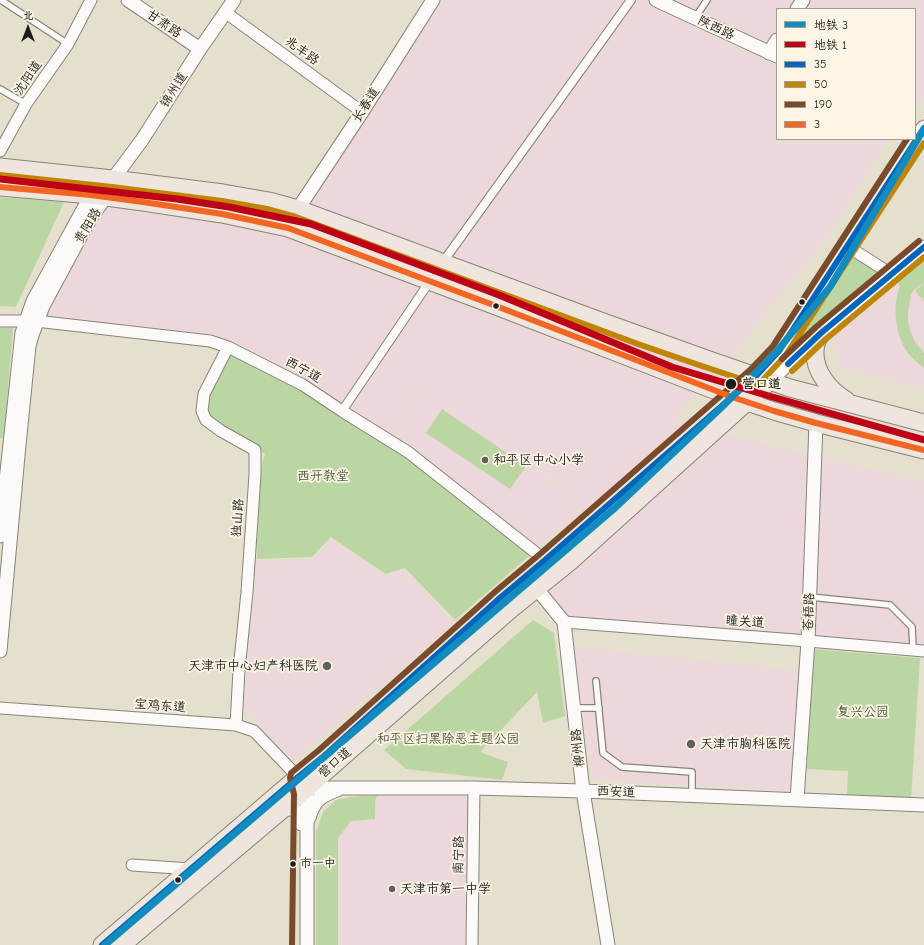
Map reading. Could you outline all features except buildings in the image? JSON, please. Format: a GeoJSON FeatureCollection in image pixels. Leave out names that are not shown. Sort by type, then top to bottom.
{"type":"FeatureCollection","features":[{"type":"Feature","properties":{"kind":"main road"},"geometry":{"type":"LineString","coordinates":[[763,378],[924,128]]}},
{"type":"Feature","properties":{"kind":"main road"},"geometry":{"type":"LineString","coordinates":[[0,167],[223,193],[269,201],[298,209],[610,324],[790,388],[924,423]]}},
{"type":"Feature","properties":{"kind":"main road"},"geometry":{"type":"LineString","coordinates":[[0,187],[98,196],[222,214],[288,228],[702,386],[739,396],[774,411],[816,424],[924,450]]}},
{"type":"Feature","properties":{"kind":"main road"},"geometry":{"type":"LineString","coordinates":[[821,333],[814,351],[820,372],[825,381],[837,395],[853,404]]}},
{"type":"Feature","properties":{"kind":"main road","name":"营口道"},"geometry":{"type":"LineString","coordinates":[[122,945],[284,809],[324,756],[501,597],[700,424],[763,378]]}},
{"type":"Feature","properties":{"kind":"main road","name":"营口道"},"geometry":{"type":"LineString","coordinates":[[102,945],[191,869],[302,786],[511,609],[572,560],[739,396]]}},
{"type":"Feature","properties":{"kind":"main road"},"geometry":{"type":"LineString","coordinates":[[191,869],[214,867]]}},
{"type":"Feature","properties":{"kind":"street","name":"沈阳道"},"geometry":{"type":"LineString","coordinates":[[0,151],[26,104],[68,44],[91,0]]}},
{"type":"Feature","properties":{"kind":"street","name":"甘肃路"},"geometry":{"type":"LineString","coordinates":[[128,0],[200,49]]}},
{"type":"Feature","properties":{"kind":"street","name":"锦州道"},"geometry":{"type":"LineString","coordinates":[[113,179],[142,140],[200,49],[234,0]]}},
{"type":"Feature","properties":{"kind":"street","name":"长春道"},"geometry":{"type":"LineString","coordinates":[[298,209],[433,0]]}},
{"type":"Feature","properties":{"kind":"street"},"geometry":{"type":"LineString","coordinates":[[443,262],[631,0]]}},
{"type":"Feature","properties":{"kind":"street","name":"陕西路"},"geometry":{"type":"LineString","coordinates":[[656,0],[773,54]]}},
{"type":"Feature","properties":{"kind":"street","name":"兆丰路"},"geometry":{"type":"LineString","coordinates":[[225,12],[362,112]]}},
{"type":"Feature","properties":{"kind":"street"},"geometry":{"type":"LineString","coordinates":[[773,54],[776,44]]}},
{"type":"Feature","properties":{"kind":"street","name":"贵阳路"},"geometry":{"type":"LineString","coordinates":[[0,651],[3,536],[22,333],[31,321],[33,301],[98,196],[113,179]]}},
{"type":"Feature","properties":{"kind":"street"},"geometry":{"type":"LineString","coordinates":[[847,246],[891,274]]}},
{"type":"Feature","properties":{"kind":"street","name":"营口道"},"geometry":{"type":"LineString","coordinates":[[763,378],[821,333],[924,247]]}},
{"type":"Feature","properties":{"kind":"street"},"geometry":{"type":"LineString","coordinates":[[342,411],[430,281]]}},
{"type":"Feature","properties":{"kind":"street","name":"西宁道"},"geometry":{"type":"LineString","coordinates":[[0,321],[31,321],[210,341],[228,347],[302,385],[408,452],[545,560]]}},
{"type":"Feature","properties":{"kind":"street","name":"独山路"},"geometry":{"type":"LineString","coordinates":[[228,347],[204,394],[202,411],[206,420],[254,450],[255,475],[236,725]]}},
{"type":"Feature","properties":{"kind":"street","name":"苍梧路"},"geometry":{"type":"LineString","coordinates":[[797,800],[808,641],[816,424]]}},
{"type":"Feature","properties":{"kind":"street"},"geometry":{"type":"LineString","coordinates":[[545,560],[537,589],[564,622]]}},
{"type":"Feature","properties":{"kind":"street","name":"瞳关道"},"geometry":{"type":"LineString","coordinates":[[564,622],[808,641],[924,652]]}},
{"type":"Feature","properties":{"kind":"street","name":"柳州路"},"geometry":{"type":"LineString","coordinates":[[564,622],[583,791],[608,945]]}},
{"type":"Feature","properties":{"kind":"street","name":"宝鸡东道"},"geometry":{"type":"LineString","coordinates":[[0,708],[236,725],[254,731],[302,786]]}},
{"type":"Feature","properties":{"kind":"street"},"geometry":{"type":"LineString","coordinates":[[302,786],[307,945]]}},
{"type":"Feature","properties":{"kind":"street","name":"西安道"},"geometry":{"type":"LineString","coordinates":[[302,786],[341,788],[474,788],[583,791],[924,806]]}},
{"type":"Feature","properties":{"kind":"street"},"geometry":{"type":"LineString","coordinates":[[300,945],[304,824],[314,804],[319,799],[326,794],[341,788]]}},
{"type":"Feature","properties":{"kind":"street","name":"南宁路"},"geometry":{"type":"LineString","coordinates":[[472,945],[474,788]]}},
{"type":"Feature","properties":{"kind":"street"},"geometry":{"type":"LineString","coordinates":[[284,809],[293,809],[297,812],[304,824]]}},
{"type":"Feature","properties":{"kind":"street"},"geometry":{"type":"LineString","coordinates":[[132,865],[191,869]]}},
{"type":"Feature","properties":{"kind":"lane"},"geometry":{"type":"LineString","coordinates":[[1,0],[68,44]]}},
{"type":"Feature","properties":{"kind":"lane"},"geometry":{"type":"LineString","coordinates":[[695,18],[707,0]]}},
{"type":"Feature","properties":{"kind":"lane"},"geometry":{"type":"LineString","coordinates":[[0,89],[26,104]]}},
{"type":"Feature","properties":{"kind":"lane"},"geometry":{"type":"LineString","coordinates":[[810,597],[890,605],[912,628],[913,650]]}},
{"type":"Feature","properties":{"kind":"lane"},"geometry":{"type":"LineString","coordinates":[[596,681],[603,753],[622,768],[692,772],[692,795]]}},
{"type":"Feature","properties":{"kind":"lane"},"geometry":{"type":"LineString","coordinates":[[574,710],[581,708],[599,708]]}},
{"type":"Feature","properties":{"kind":"shaded area"},"geometry":{"type":"Polygon","coordinates":[[[437,0],[643,0],[776,66],[776,140],[887,140],[834,227],[747,336],[673,421],[783,449],[924,481],[924,648],[566,625],[530,578],[591,524],[541,466],[539,470],[581,514],[538,546],[483,503],[389,435],[423,383],[388,434],[292,372],[233,343],[208,336],[42,318],[99,201],[262,225],[296,218],[366,112],[437,0]]]}},
{"type":"Feature","properties":{"kind":"shaded area"},"geometry":{"type":"Polygon","coordinates":[[[669,0],[924,0],[924,96],[916,106],[916,8],[776,8],[776,50],[669,0]]]}},
{"type":"Feature","properties":{"kind":"shaded area"},"geometry":{"type":"Polygon","coordinates":[[[924,256],[924,389],[842,368],[831,333],[924,256]]]}},
{"type":"Feature","properties":{"kind":"shaded area","name":"天津市中心妇产科医院"},"geometry":{"type":"Polygon","coordinates":[[[331,539],[385,576],[404,569],[455,624],[293,761],[244,708],[257,561],[312,559],[331,539]]]}},
{"type":"Feature","properties":{"kind":"shaded area","name":"天津市胸科医院"},"geometry":{"type":"Polygon","coordinates":[[[573,647],[802,671],[793,790],[592,780],[573,647]]]}},
{"type":"Feature","properties":{"kind":"shaded area","name":"天津市第一中学"},"geometry":{"type":"Polygon","coordinates":[[[377,795],[469,796],[468,945],[316,945],[316,832],[323,812],[336,800],[377,795]]]}},
{"type":"Feature","properties":{"kind":"green space"},"geometry":{"type":"Polygon","coordinates":[[[0,197],[64,202],[16,307],[0,306],[0,197]]]}},
{"type":"Feature","properties":{"kind":"green space"},"geometry":{"type":"Polygon","coordinates":[[[848,252],[883,275],[805,338],[801,338],[802,331],[848,252]]]}},
{"type":"Feature","properties":{"kind":"green space"},"geometry":{"type":"Polygon","coordinates":[[[924,258],[924,282],[914,290],[911,295],[908,323],[915,342],[924,353],[924,368],[908,353],[900,338],[896,320],[896,302],[900,286],[896,281],[924,258]]]}},
{"type":"Feature","properties":{"kind":"green space"},"geometry":{"type":"Polygon","coordinates":[[[924,283],[924,301],[915,291],[924,283]]]}},
{"type":"Feature","properties":{"kind":"green space"},"geometry":{"type":"Polygon","coordinates":[[[0,328],[13,328],[4,438],[0,438],[0,328]]]}},
{"type":"Feature","properties":{"kind":"green space","name":"西开教堂"},"geometry":{"type":"Polygon","coordinates":[[[229,351],[301,388],[406,454],[530,555],[455,620],[405,568],[386,574],[331,537],[312,557],[257,559],[258,479],[265,454],[208,418],[206,394],[229,351]]]}},
{"type":"Feature","properties":{"kind":"green space"},"geometry":{"type":"Polygon","coordinates":[[[442,409],[526,466],[510,489],[426,433],[442,409]]]}},
{"type":"Feature","properties":{"kind":"green space","name":"和平区扫黑除恶主题公园"},"geometry":{"type":"Polygon","coordinates":[[[533,620],[554,633],[565,716],[543,723],[537,692],[480,752],[508,762],[502,780],[406,769],[384,750],[533,620]]]}},
{"type":"Feature","properties":{"kind":"green space","name":"复兴公园"},"geometry":{"type":"Polygon","coordinates":[[[812,649],[920,658],[911,799],[847,796],[848,771],[807,769],[812,649]]]}},
{"type":"Feature","properties":{"kind":"green space"},"geometry":{"type":"Polygon","coordinates":[[[377,795],[375,802],[375,819],[351,821],[338,838],[338,945],[316,945],[316,832],[323,812],[336,800],[377,795]]]}},
{"type":"Feature","properties":{"kind":"metro line","name":"3"},"geometry":{"type":"LineString","coordinates":[[105,945],[616,507],[723,406],[777,351],[830,287],[924,129]]}},
{"type":"Feature","properties":{"kind":"metro line","name":"1"},"geometry":{"type":"LineString","coordinates":[[0,179],[177,199],[229,207],[311,224],[499,295],[672,367],[924,440]]}},
{"type":"Feature","properties":{"kind":"transit line","name":"35"},"geometry":{"type":"LineString","coordinates":[[102,945],[324,756],[501,597],[756,376],[779,351],[924,128]]}},
{"type":"Feature","properties":{"kind":"transit line","name":"190"},"geometry":{"type":"LineString","coordinates":[[292,945],[294,794],[290,778],[291,773],[319,750],[496,591],[750,370],[773,346],[906,140]]}},
{"type":"Feature","properties":{"kind":"transit line","name":"50"},"geometry":{"type":"LineString","coordinates":[[0,175],[222,201],[267,209],[296,217],[638,344],[756,384],[761,382],[786,355],[924,143]]}},
{"type":"Feature","properties":{"kind":"transit line","name":"3"},"geometry":{"type":"LineString","coordinates":[[0,187],[91,195],[143,202],[222,214],[288,228],[732,397],[816,423],[924,450]]}},
{"type":"Feature","properties":{"kind":"transit line","name":"190"},"geometry":{"type":"LineString","coordinates":[[782,359],[816,327],[919,241]]}},
{"type":"Feature","properties":{"kind":"transit line","name":"35"},"geometry":{"type":"LineString","coordinates":[[788,364],[821,333],[924,247]]}},
{"type":"Feature","properties":{"kind":"transit line","name":"50"},"geometry":{"type":"LineString","coordinates":[[792,371],[826,339],[924,257]]}},
{"type":"Feature","properties":{"kind":"place","name":"营口道"},"geometry":{"type":"Point","coordinates":[731,384]}},
{"type":"Feature","properties":{"kind":"place","name":"和平区中心小学"},"geometry":{"type":"Point","coordinates":[485,460]}},
{"type":"Feature","properties":{"kind":"place","name":"天津市中心妇产科医院"},"geometry":{"type":"Point","coordinates":[327,666]}},
{"type":"Feature","properties":{"kind":"place","name":"天津市胸科医院"},"geometry":{"type":"Point","coordinates":[691,744]}},
{"type":"Feature","properties":{"kind":"place","name":"市一中"},"geometry":{"type":"Point","coordinates":[293,864]}},
{"type":"Feature","properties":{"kind":"place","name":"天津市第一中学"},"geometry":{"type":"Point","coordinates":[392,889]}}]}
